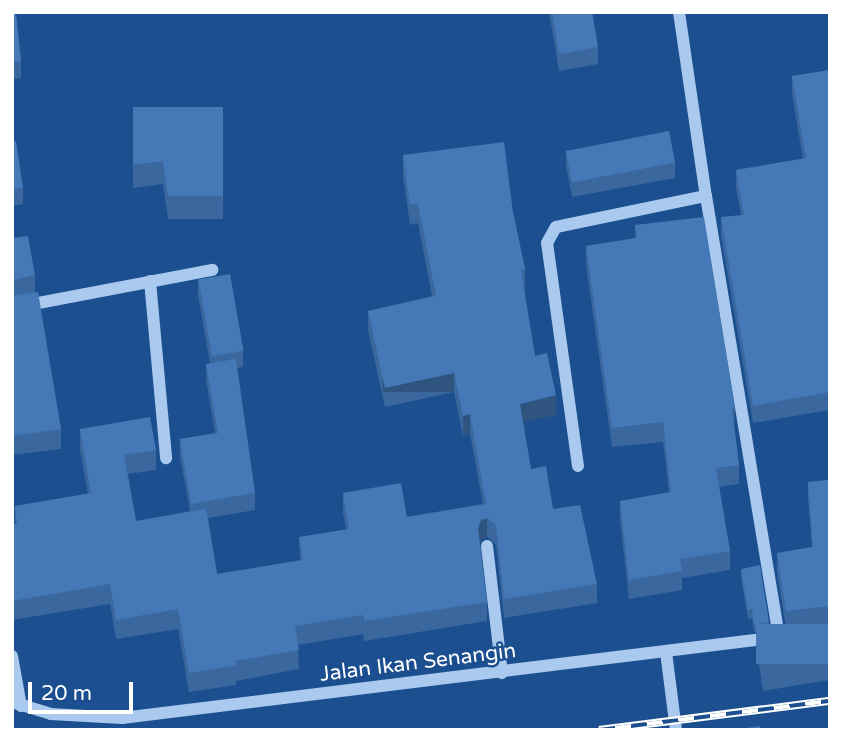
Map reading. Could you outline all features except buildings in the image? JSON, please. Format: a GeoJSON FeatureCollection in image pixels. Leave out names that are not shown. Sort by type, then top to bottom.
{"type":"FeatureCollection","features":[{"type":"Feature","properties":{"kind":"street"},"geometry":{"type":"LineString","coordinates":[[578,466],[547,243],[556,226],[706,196],[679,12]]}},
{"type":"Feature","properties":{"kind":"street","name":"Jalan Ikan Senangin"},"geometry":{"type":"LineString","coordinates":[[17,704],[51,714],[122,719],[786,637],[706,196]]}},
{"type":"Feature","properties":{"kind":"street"},"geometry":{"type":"LineString","coordinates":[[12,308],[212,270]]}},
{"type":"Feature","properties":{"kind":"street"},"geometry":{"type":"LineString","coordinates":[[150,281],[166,458]]}},
{"type":"Feature","properties":{"kind":"street"},"geometry":{"type":"LineString","coordinates":[[486,546],[502,673]]}},
{"type":"Feature","properties":{"kind":"street"},"geometry":{"type":"LineString","coordinates":[[666,652],[676,730]]}},
{"type":"Feature","properties":{"kind":"street"},"geometry":{"type":"LineString","coordinates":[[12,656],[17,704]]}},
{"type":"Feature","properties":{"kind":"railway"},"geometry":{"type":"LineString","coordinates":[[599,730],[830,701]]}}]}
